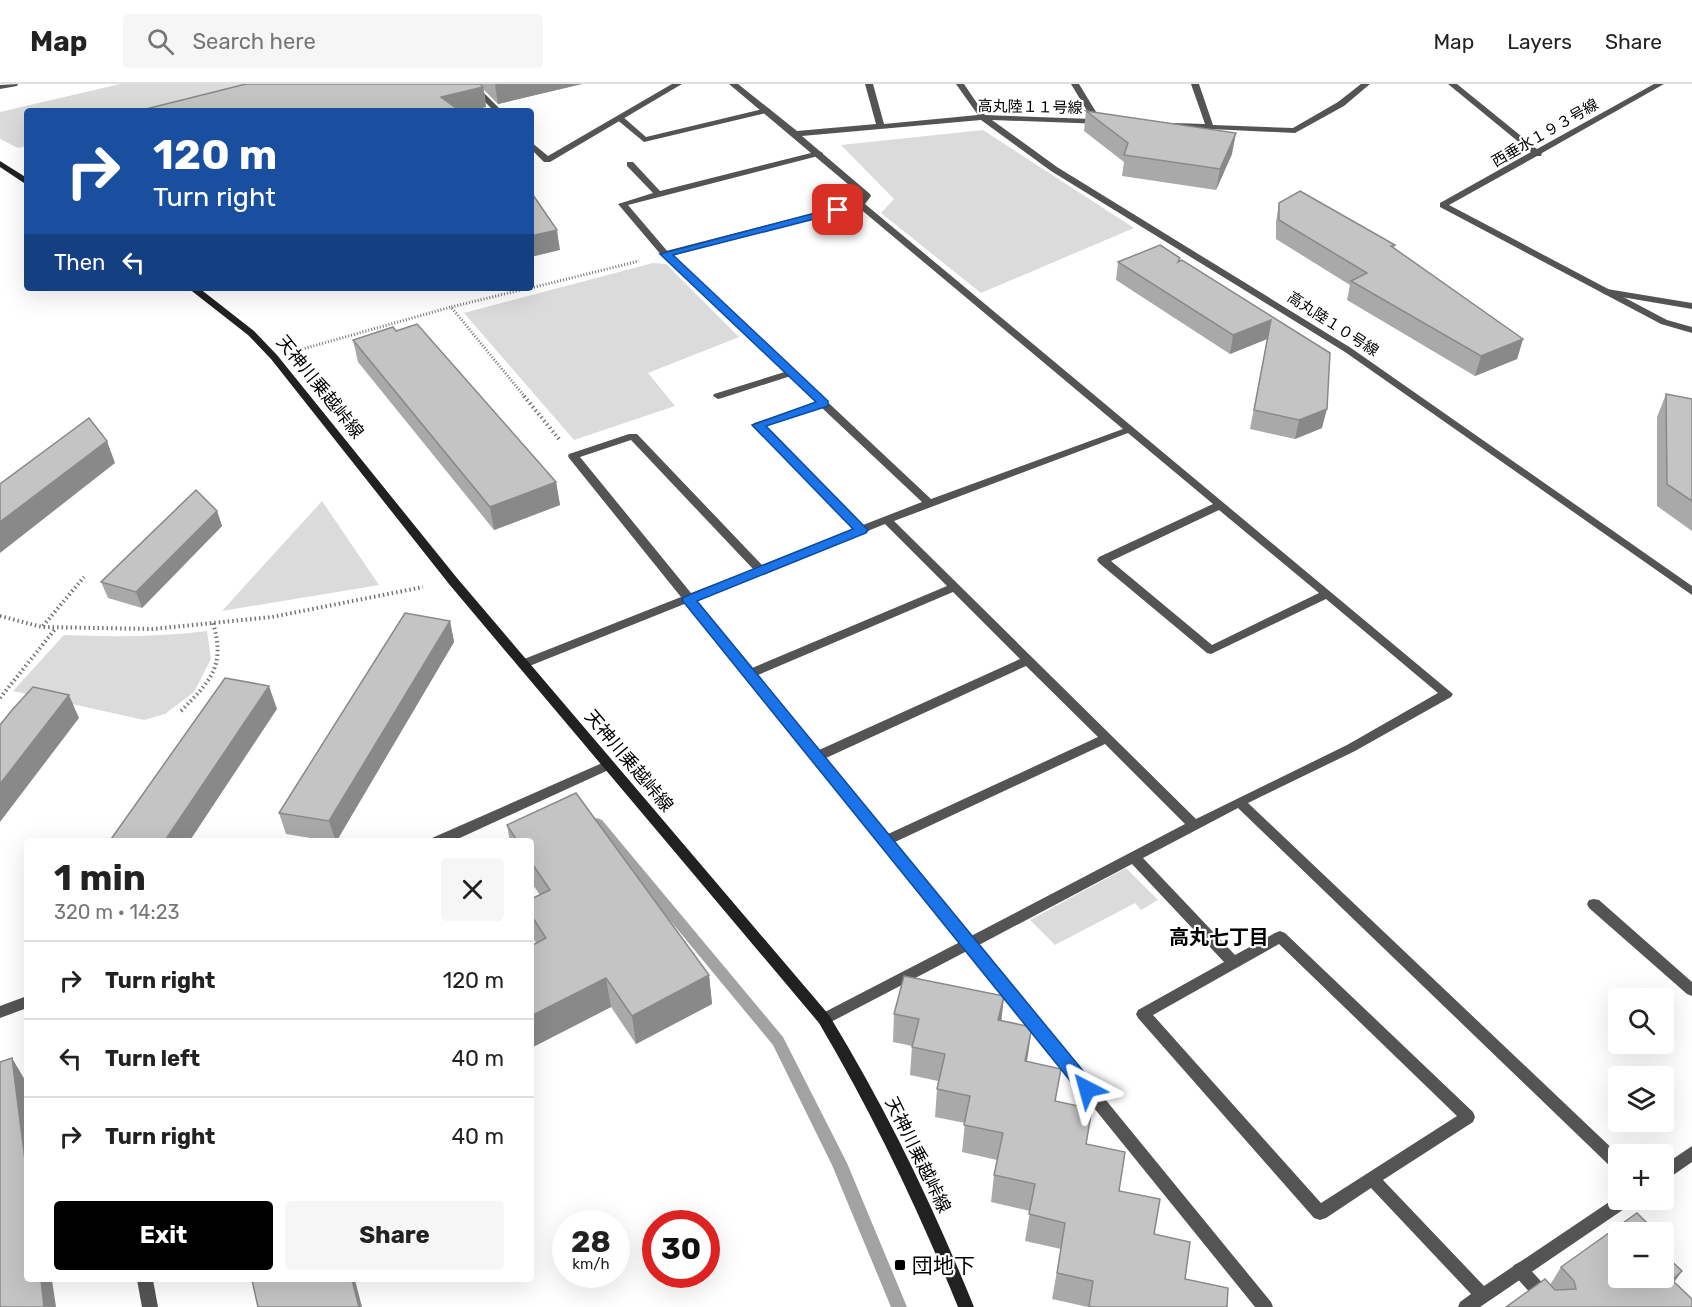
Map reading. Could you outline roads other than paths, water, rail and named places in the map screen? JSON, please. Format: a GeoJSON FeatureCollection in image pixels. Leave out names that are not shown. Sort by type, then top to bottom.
{"type":"FeatureCollection","features":[{"type":"Feature","properties":{"kind":"street"},"geometry":{"type":"LineString","coordinates":[[0,87],[14,84]]}},
{"type":"Feature","properties":{"kind":"street"},"geometry":{"type":"LineString","coordinates":[[471,84],[495,108]]}},
{"type":"Feature","properties":{"kind":"street"},"geometry":{"type":"LineString","coordinates":[[534,147],[548,160],[678,84]]}},
{"type":"Feature","properties":{"kind":"street"},"geometry":{"type":"LineString","coordinates":[[666,254],[860,204],[867,196],[819,153],[733,84]]}},
{"type":"Feature","properties":{"kind":"street"},"geometry":{"type":"LineString","coordinates":[[869,84],[881,127]]}},
{"type":"Feature","properties":{"kind":"street","name":"高丸陸１０号線"},"geometry":{"type":"LineString","coordinates":[[960,84],[984,117],[1054,170],[1348,350],[1692,591]]}},
{"type":"Feature","properties":{"kind":"street"},"geometry":{"type":"LineString","coordinates":[[1075,84],[1098,122]]}},
{"type":"Feature","properties":{"kind":"street"},"geometry":{"type":"LineString","coordinates":[[1195,84],[1210,127]]}},
{"type":"Feature","properties":{"kind":"street"},"geometry":{"type":"LineString","coordinates":[[1166,125],[1295,131],[1341,104],[1366,84]]}},
{"type":"Feature","properties":{"kind":"street"},"geometry":{"type":"LineString","coordinates":[[1452,84],[1538,154]]}},
{"type":"Feature","properties":{"kind":"street","name":"西垂水１９３号線"},"geometry":{"type":"LineString","coordinates":[[1607,292],[1443,205],[1660,84]]}},
{"type":"Feature","properties":{"kind":"street"},"geometry":{"type":"LineString","coordinates":[[619,118],[644,140],[767,110]]}},
{"type":"Feature","properties":{"kind":"street","name":"高丸陸１１号線"},"geometry":{"type":"LineString","coordinates":[[795,134],[984,117],[1109,122]]}},
{"type":"Feature","properties":{"kind":"street"},"geometry":{"type":"LineString","coordinates":[[819,153],[622,204],[666,254],[929,503]]}},
{"type":"Feature","properties":{"kind":"street"},"geometry":{"type":"LineString","coordinates":[[0,164],[24,180]]}},
{"type":"Feature","properties":{"kind":"street"},"geometry":{"type":"LineString","coordinates":[[630,164],[658,194]]}},
{"type":"Feature","properties":{"kind":"street"},"geometry":{"type":"LineString","coordinates":[[824,1019],[1194,825],[1351,748],[1447,694],[860,204]]}},
{"type":"Feature","properties":{"kind":"street","name":"天神川乗越峠線"},"geometry":{"type":"LineString","coordinates":[[197,291],[251,333],[274,357],[453,581],[824,1019],[863,1083],[903,1161],[966,1307]]}},
{"type":"Feature","properties":{"kind":"street"},"geometry":{"type":"LineString","coordinates":[[1607,292],[1692,306]]}},
{"type":"Feature","properties":{"kind":"street"},"geometry":{"type":"LineString","coordinates":[[1607,292],[1664,322],[1692,330]]}},
{"type":"Feature","properties":{"kind":"street"},"geometry":{"type":"LineString","coordinates":[[718,396],[791,373]]}},
{"type":"Feature","properties":{"kind":"street"},"geometry":{"type":"LineString","coordinates":[[824,404],[758,425],[862,530]]}},
{"type":"Feature","properties":{"kind":"street"},"geometry":{"type":"LineString","coordinates":[[523,664],[929,503],[1128,430]]}},
{"type":"Feature","properties":{"kind":"street"},"geometry":{"type":"LineString","coordinates":[[761,571],[633,436],[573,456],[1265,1307]]}},
{"type":"Feature","properties":{"kind":"street"},"geometry":{"type":"LineString","coordinates":[[1220,505],[1103,560],[1212,650],[1327,594]]}},
{"type":"Feature","properties":{"kind":"street"},"geometry":{"type":"LineString","coordinates":[[887,520],[1194,825]]}},
{"type":"Feature","properties":{"kind":"street"},"geometry":{"type":"LineString","coordinates":[[750,674],[954,587]]}},
{"type":"Feature","properties":{"kind":"street"},"geometry":{"type":"LineString","coordinates":[[816,757],[1028,660]]}},
{"type":"Feature","properties":{"kind":"street"},"geometry":{"type":"LineString","coordinates":[[885,841],[1107,738]]}},
{"type":"Feature","properties":{"kind":"street"},"geometry":{"type":"LineString","coordinates":[[446,838],[609,765]]}},
{"type":"Feature","properties":{"kind":"street"},"geometry":{"type":"LineString","coordinates":[[1239,802],[1608,1154]]}},
{"type":"Feature","properties":{"kind":"street"},"geometry":{"type":"LineString","coordinates":[[1134,857],[1234,963]]}},
{"type":"Feature","properties":{"kind":"street"},"geometry":{"type":"LineString","coordinates":[[1594,904],[1692,990]]}},
{"type":"Feature","properties":{"kind":"street"},"geometry":{"type":"LineString","coordinates":[[1280,937],[1468,1117],[1320,1213],[1143,1014],[1234,963],[1280,937]]}},
{"type":"Feature","properties":{"kind":"street"},"geometry":{"type":"LineString","coordinates":[[0,1012],[24,1003]]}},
{"type":"Feature","properties":{"kind":"street"},"geometry":{"type":"LineString","coordinates":[[1674,1166],[1692,1153]]}},
{"type":"Feature","properties":{"kind":"street"},"geometry":{"type":"LineString","coordinates":[[1372,1179],[1483,1296]]}},
{"type":"Feature","properties":{"kind":"street"},"geometry":{"type":"LineString","coordinates":[[1466,1307],[1610,1210]]}},
{"type":"Feature","properties":{"kind":"street"},"geometry":{"type":"LineString","coordinates":[[1520,1270],[1554,1307]]}},
{"type":"Feature","properties":{"kind":"street"},"geometry":{"type":"LineString","coordinates":[[146,1282],[150,1307]]}},
{"type":"Feature","properties":{"kind":"waterway"},"geometry":{"type":"LineString","coordinates":[[597,823],[778,1041],[839,1163],[899,1307]]}},
{"type":"Feature","properties":{"kind":"place","name":"団地下"},"geometry":{"type":"Point","coordinates":[900,1265]}},
{"type":"Feature","properties":{"kind":"district","name":"高丸七丁目"},"geometry":{"type":"Point","coordinates":[1219,937]}}]}
